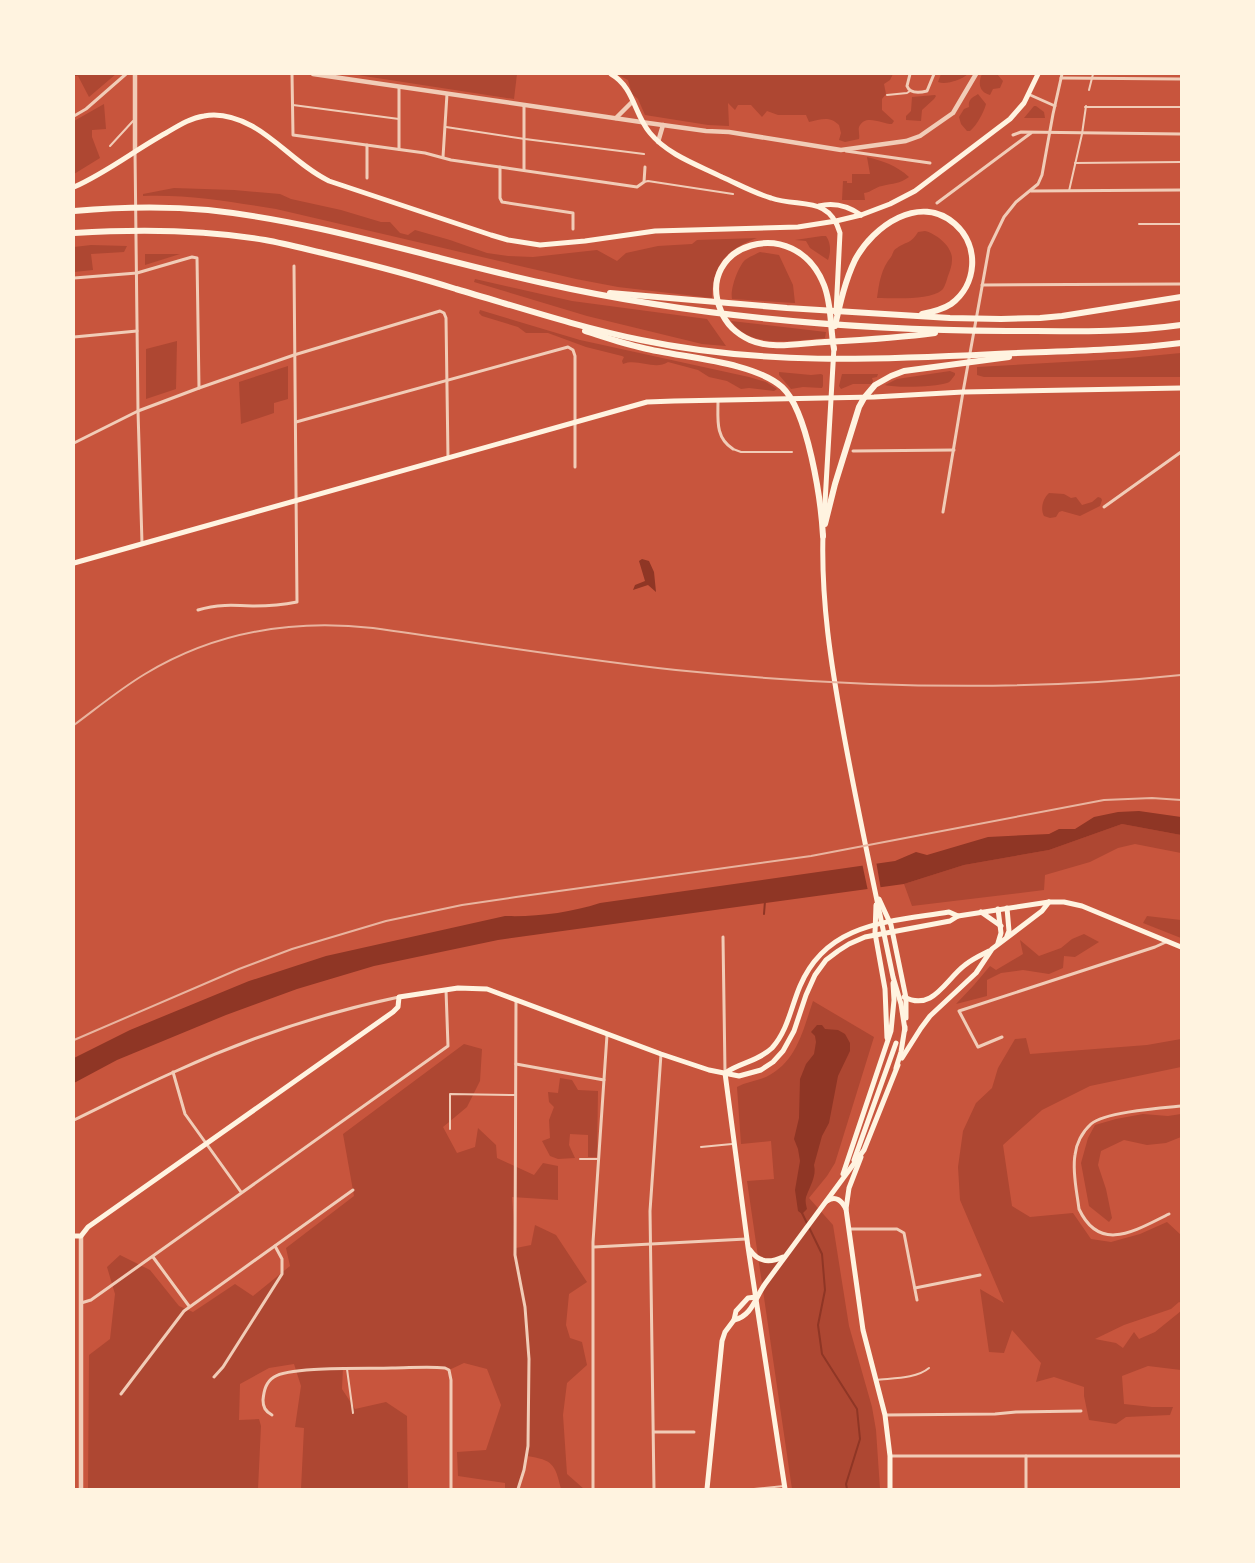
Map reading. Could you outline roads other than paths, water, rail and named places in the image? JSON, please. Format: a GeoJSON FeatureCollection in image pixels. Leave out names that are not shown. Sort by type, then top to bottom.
{"type":"FeatureCollection","features":[{"type":"Feature","properties":{"kind":"highway"},"geometry":{"type":"LineString","coordinates":[[74,212],[120,207],[208,210],[297,224],[576,290],[655,304],[737,315],[948,331],[1119,330],[1181,325]]}},
{"type":"Feature","properties":{"kind":"highway"},"geometry":{"type":"LineString","coordinates":[[835,327],[841,285],[864,246],[892,221],[908,213],[930,212],[948,219],[962,231],[970,245],[973,261],[972,271],[968,285],[957,299],[941,309],[903,316]]}},
{"type":"Feature","properties":{"kind":"highway"},"geometry":{"type":"LineString","coordinates":[[74,233],[157,231],[223,234],[282,244],[432,282],[527,311],[608,339],[643,348],[744,368],[765,375],[791,398],[801,418],[822,511],[823,536]]}},
{"type":"Feature","properties":{"kind":"highway"},"geometry":{"type":"LineString","coordinates":[[74,238],[94,232]]}},
{"type":"Feature","properties":{"kind":"highway"},"geometry":{"type":"LineString","coordinates":[[834,349],[830,328],[829,302],[824,284],[813,266],[796,251],[783,245],[766,242],[743,248],[731,257],[721,271],[716,286],[716,299],[722,315],[730,326],[739,334],[751,340],[774,345],[906,337],[948,331]]}},
{"type":"Feature","properties":{"kind":"highway"},"geometry":{"type":"LineString","coordinates":[[576,290],[903,316],[1001,319],[1062,316],[1181,297]]}},
{"type":"Feature","properties":{"kind":"highway"},"geometry":{"type":"LineString","coordinates":[[527,311],[626,337],[720,353],[807,360],[995,356],[1181,343]]}},
{"type":"Feature","properties":{"kind":"highway"},"geometry":{"type":"LineString","coordinates":[[823,536],[826,515],[854,419],[869,391],[883,380],[904,371],[995,356]]}},
{"type":"Feature","properties":{"kind":"main road"},"geometry":{"type":"LineString","coordinates":[[611,74],[620,79],[624,85],[641,122],[658,142],[678,156],[756,193],[779,201],[818,206],[828,211],[836,221],[840,233],[841,285]]}},
{"type":"Feature","properties":{"kind":"main road"},"geometry":{"type":"LineString","coordinates":[[74,186],[91,178],[135,150],[187,121],[197,117],[214,115],[228,116],[242,121],[264,133],[316,175],[329,181],[516,241],[540,245],[655,231],[706,228],[784,228],[836,221],[878,209],[904,197],[931,179],[1010,119],[1019,110],[1038,74]]}},
{"type":"Feature","properties":{"kind":"main road"},"geometry":{"type":"LineString","coordinates":[[818,206],[825,204],[843,205],[861,214]]}},
{"type":"Feature","properties":{"kind":"main road"},"geometry":{"type":"LineString","coordinates":[[835,327],[823,536],[825,618],[854,792],[905,1030]]}},
{"type":"Feature","properties":{"kind":"main road"},"geometry":{"type":"LineString","coordinates":[[74,563],[647,402],[832,398],[963,392],[1181,388]]}},
{"type":"Feature","properties":{"kind":"main road"},"geometry":{"type":"LineString","coordinates":[[832,398],[823,536],[824,594],[830,651],[854,790],[877,893],[894,987]]}},
{"type":"Feature","properties":{"kind":"main road"},"geometry":{"type":"LineString","coordinates":[[877,893],[892,926],[906,998],[905,1030],[896,1068],[850,1186],[846,1209],[863,1330],[884,1415],[890,1456],[890,1489]]}},
{"type":"Feature","properties":{"kind":"main road"},"geometry":{"type":"LineString","coordinates":[[877,893],[875,933],[885,989],[887,1040]]}},
{"type":"Feature","properties":{"kind":"main road"},"geometry":{"type":"LineString","coordinates":[[896,1068],[930,1016],[976,973],[998,943],[1042,911],[1049,902]]}},
{"type":"Feature","properties":{"kind":"main road"},"geometry":{"type":"LineString","coordinates":[[74,1236],[81,1236],[88,1227],[393,1012],[398,1007],[399,997],[446,989],[478,988],[496,992],[607,1035],[709,1070],[733,1076],[754,1073],[767,1067],[778,1057],[794,1031],[815,975],[826,960],[844,947],[865,937],[950,921],[958,916],[1049,902],[1064,902],[1082,906],[1181,947]]}},
{"type":"Feature","properties":{"kind":"main road"},"geometry":{"type":"LineString","coordinates":[[1006,937],[1009,932],[1007,908]]}},
{"type":"Feature","properties":{"kind":"main road"},"geometry":{"type":"LineString","coordinates":[[998,909],[1001,926],[998,943]]}},
{"type":"Feature","properties":{"kind":"main road"},"geometry":{"type":"LineString","coordinates":[[725,1073],[732,1068],[758,1059],[776,1042],[784,1031],[799,987],[808,970],[818,956],[837,940],[857,930],[878,924],[949,912],[958,916]]}},
{"type":"Feature","properties":{"kind":"main road"},"geometry":{"type":"LineString","coordinates":[[981,912],[1001,926]]}},
{"type":"Feature","properties":{"kind":"main road"},"geometry":{"type":"LineString","coordinates":[[898,993],[906,998],[926,1000],[934,995],[965,964],[992,949]]}},
{"type":"Feature","properties":{"kind":"main road"},"geometry":{"type":"LineString","coordinates":[[841,1179],[884,1053],[893,1019],[893,977]]}},
{"type":"Feature","properties":{"kind":"main road"},"geometry":{"type":"LineString","coordinates":[[852,1165],[896,1043]]}},
{"type":"Feature","properties":{"kind":"main road"},"geometry":{"type":"LineString","coordinates":[[725,1073],[748,1247],[785,1488]]}},
{"type":"Feature","properties":{"kind":"main road"},"geometry":{"type":"LineString","coordinates":[[734,1320],[743,1318],[751,1310],[756,1297],[864,1150]]}},
{"type":"Feature","properties":{"kind":"main road"},"geometry":{"type":"LineString","coordinates":[[826,1202],[831,1199],[838,1199],[846,1209]]}},
{"type":"Feature","properties":{"kind":"main road"},"geometry":{"type":"LineString","coordinates":[[748,1247],[756,1257],[764,1261],[774,1261],[785,1256]]}},
{"type":"Feature","properties":{"kind":"main road"},"geometry":{"type":"LineString","coordinates":[[708,1489],[720,1349],[725,1332],[734,1320],[736,1311],[748,1298],[756,1297]]}},
{"type":"Feature","properties":{"kind":"street"},"geometry":{"type":"LineString","coordinates":[[74,116],[86,109],[126,74]]}},
{"type":"Feature","properties":{"kind":"street"},"geometry":{"type":"LineString","coordinates":[[134,74],[138,411],[142,543]]}},
{"type":"Feature","properties":{"kind":"street"},"geometry":{"type":"LineString","coordinates":[[292,74],[293,135],[399,149],[451,160],[637,186],[644,182],[645,167]]}},
{"type":"Feature","properties":{"kind":"street"},"geometry":{"type":"LineString","coordinates":[[314,74],[641,122],[729,132],[930,163]]}},
{"type":"Feature","properties":{"kind":"street"},"geometry":{"type":"LineString","coordinates":[[910,74],[907,83],[910,91],[914,92],[927,91],[934,74]]}},
{"type":"Feature","properties":{"kind":"street"},"geometry":{"type":"LineString","coordinates":[[841,150],[906,141],[920,136],[954,113],[976,74]]}},
{"type":"Feature","properties":{"kind":"street"},"geometry":{"type":"LineString","coordinates":[[943,512],[989,248],[999,225],[1010,209],[1038,184],[1042,174],[1061,76],[1092,79],[1181,79]]}},
{"type":"Feature","properties":{"kind":"street"},"geometry":{"type":"LineString","coordinates":[[398,86],[399,149]]}},
{"type":"Feature","properties":{"kind":"street"},"geometry":{"type":"LineString","coordinates":[[443,157],[447,94]]}},
{"type":"Feature","properties":{"kind":"street"},"geometry":{"type":"LineString","coordinates":[[1028,94],[1054,106]]}},
{"type":"Feature","properties":{"kind":"street"},"geometry":{"type":"LineString","coordinates":[[616,118],[633,101]]}},
{"type":"Feature","properties":{"kind":"street"},"geometry":{"type":"LineString","coordinates":[[524,105],[524,170]]}},
{"type":"Feature","properties":{"kind":"street"},"geometry":{"type":"LineString","coordinates":[[658,142],[663,125]]}},
{"type":"Feature","properties":{"kind":"street"},"geometry":{"type":"LineString","coordinates":[[1013,135],[1021,132],[1181,134]]}},
{"type":"Feature","properties":{"kind":"street"},"geometry":{"type":"LineString","coordinates":[[937,203],[1032,132]]}},
{"type":"Feature","properties":{"kind":"street"},"geometry":{"type":"LineString","coordinates":[[367,145],[367,178]]}},
{"type":"Feature","properties":{"kind":"street"},"geometry":{"type":"LineString","coordinates":[[500,167],[502,202],[573,213],[573,229]]}},
{"type":"Feature","properties":{"kind":"street"},"geometry":{"type":"LineString","coordinates":[[1030,191],[1181,190]]}},
{"type":"Feature","properties":{"kind":"street"},"geometry":{"type":"LineString","coordinates":[[74,278],[137,273],[195,257],[197,260],[199,388]]}},
{"type":"Feature","properties":{"kind":"street"},"geometry":{"type":"LineString","coordinates":[[198,610],[222,604],[255,606],[297,602],[294,266]]}},
{"type":"Feature","properties":{"kind":"street"},"geometry":{"type":"LineString","coordinates":[[982,285],[1181,284]]}},
{"type":"Feature","properties":{"kind":"street"},"geometry":{"type":"LineString","coordinates":[[74,443],[138,411],[199,388],[294,355],[434,311],[442,311],[446,318],[448,459]]}},
{"type":"Feature","properties":{"kind":"street"},"geometry":{"type":"LineString","coordinates":[[74,336],[137,331]]}},
{"type":"Feature","properties":{"kind":"street"},"geometry":{"type":"LineString","coordinates":[[296,422],[565,347],[571,348],[575,356],[575,467]]}},
{"type":"Feature","properties":{"kind":"street"},"geometry":{"type":"LineString","coordinates":[[718,400],[718,430],[726,444],[733,449]]}},
{"type":"Feature","properties":{"kind":"street"},"geometry":{"type":"LineString","coordinates":[[853,452],[954,450]]}},
{"type":"Feature","properties":{"kind":"street"},"geometry":{"type":"LineString","coordinates":[[1104,507],[1181,452]]}},
{"type":"Feature","properties":{"kind":"street"},"geometry":{"type":"LineString","coordinates":[[723,937],[725,1073]]}},
{"type":"Feature","properties":{"kind":"street"},"geometry":{"type":"LineString","coordinates":[[1002,1037],[978,1047],[959,1011],[1167,942]]}},
{"type":"Feature","properties":{"kind":"street"},"geometry":{"type":"LineString","coordinates":[[81,1304],[91,1300],[153,1257],[241,1192],[448,1046],[446,989]]}},
{"type":"Feature","properties":{"kind":"street"},"geometry":{"type":"LineString","coordinates":[[74,1120],[173,1072],[215,1054],[288,1027],[342,1010],[399,997]]}},
{"type":"Feature","properties":{"kind":"street"},"geometry":{"type":"LineString","coordinates":[[516,1000],[515,1255],[525,1307],[529,1359],[528,1446],[524,1470],[518,1489]]}},
{"type":"Feature","properties":{"kind":"street"},"geometry":{"type":"LineString","coordinates":[[593,1489],[594,1247],[607,1035]]}},
{"type":"Feature","properties":{"kind":"street"},"geometry":{"type":"LineString","coordinates":[[654,1489],[650,1193],[661,1054]]}},
{"type":"Feature","properties":{"kind":"street"},"geometry":{"type":"LineString","coordinates":[[516,1064],[604,1080]]}},
{"type":"Feature","properties":{"kind":"street"},"geometry":{"type":"LineString","coordinates":[[173,1072],[185,1114],[241,1192]]}},
{"type":"Feature","properties":{"kind":"street"},"geometry":{"type":"LineString","coordinates":[[1169,1214],[1119,1235],[1094,1230],[1079,1209],[1075,1153],[1080,1138],[1092,1123],[1130,1112],[1181,1106]]}},
{"type":"Feature","properties":{"kind":"street"},"geometry":{"type":"LineString","coordinates":[[121,1394],[189,1306],[353,1190]]}},
{"type":"Feature","properties":{"kind":"street"},"geometry":{"type":"LineString","coordinates":[[848,1228],[897,1229],[902,1231],[905,1236],[917,1300]]}},
{"type":"Feature","properties":{"kind":"street"},"geometry":{"type":"LineString","coordinates":[[81,1236],[81,1489]]}},
{"type":"Feature","properties":{"kind":"street"},"geometry":{"type":"LineString","coordinates":[[594,1247],[747,1239]]}},
{"type":"Feature","properties":{"kind":"street"},"geometry":{"type":"LineString","coordinates":[[214,1377],[223,1367],[282,1274],[282,1259],[275,1246]]}},
{"type":"Feature","properties":{"kind":"street"},"geometry":{"type":"LineString","coordinates":[[153,1257],[189,1306]]}},
{"type":"Feature","properties":{"kind":"street"},"geometry":{"type":"LineString","coordinates":[[915,1288],[980,1275]]}},
{"type":"Feature","properties":{"kind":"street"},"geometry":{"type":"LineString","coordinates":[[272,1414],[264,1408],[265,1389],[270,1380],[280,1374],[304,1370],[442,1367],[449,1370],[451,1380],[451,1489]]}},
{"type":"Feature","properties":{"kind":"street"},"geometry":{"type":"LineString","coordinates":[[884,1415],[1081,1411]]}},
{"type":"Feature","properties":{"kind":"street"},"geometry":{"type":"LineString","coordinates":[[654,1432],[694,1432]]}},
{"type":"Feature","properties":{"kind":"street"},"geometry":{"type":"LineString","coordinates":[[890,1456],[1181,1456]]}},
{"type":"Feature","properties":{"kind":"street"},"geometry":{"type":"LineString","coordinates":[[1026,1456],[1026,1489]]}},
{"type":"Feature","properties":{"kind":"lane"},"geometry":{"type":"LineString","coordinates":[[1089,90],[1093,74]]}},
{"type":"Feature","properties":{"kind":"lane"},"geometry":{"type":"LineString","coordinates":[[887,95],[910,91]]}},
{"type":"Feature","properties":{"kind":"lane"},"geometry":{"type":"LineString","coordinates":[[293,105],[399,119]]}},
{"type":"Feature","properties":{"kind":"lane"},"geometry":{"type":"LineString","coordinates":[[1069,191],[1082,134],[1085,107],[1181,107]]}},
{"type":"Feature","properties":{"kind":"lane"},"geometry":{"type":"LineString","coordinates":[[110,146],[135,120]]}},
{"type":"Feature","properties":{"kind":"lane"},"geometry":{"type":"LineString","coordinates":[[444,126],[525,139],[644,154]]}},
{"type":"Feature","properties":{"kind":"lane"},"geometry":{"type":"LineString","coordinates":[[1075,163],[1181,162]]}},
{"type":"Feature","properties":{"kind":"lane"},"geometry":{"type":"LineString","coordinates":[[644,182],[648,181],[733,194]]}},
{"type":"Feature","properties":{"kind":"lane"},"geometry":{"type":"LineString","coordinates":[[1139,224],[1181,224]]}},
{"type":"Feature","properties":{"kind":"lane"},"geometry":{"type":"LineString","coordinates":[[733,449],[747,452],[792,452]]}},
{"type":"Feature","properties":{"kind":"lane"},"geometry":{"type":"LineString","coordinates":[[450,1129],[450,1094],[515,1095]]}},
{"type":"Feature","properties":{"kind":"lane"},"geometry":{"type":"LineString","coordinates":[[701,1147],[735,1144]]}},
{"type":"Feature","properties":{"kind":"lane"},"geometry":{"type":"LineString","coordinates":[[580,1158],[599,1159]]}},
{"type":"Feature","properties":{"kind":"lane"},"geometry":{"type":"LineString","coordinates":[[876,1380],[916,1375],[924,1373],[929,1368]]}},
{"type":"Feature","properties":{"kind":"lane"},"geometry":{"type":"LineString","coordinates":[[347,1369],[353,1413]]}},
{"type":"Feature","properties":{"kind":"lane"},"geometry":{"type":"LineString","coordinates":[[754,1489],[785,1488]]}},
{"type":"Feature","properties":{"kind":"waterway"},"geometry":{"type":"LineString","coordinates":[[764,914],[765,901]]}},
{"type":"Feature","properties":{"kind":"waterway"},"geometry":{"type":"LineString","coordinates":[[802,1213],[822,1254],[825,1290],[818,1325],[822,1354],[857,1409],[860,1439],[846,1484],[847,1489]]}},
{"type":"Feature","properties":{"kind":"railway"},"geometry":{"type":"LineString","coordinates":[[74,725],[145,674],[199,647],[255,632],[313,625],[373,628],[638,666],[739,676],[865,684],[992,686],[1118,681],[1181,675]]}},
{"type":"Feature","properties":{"kind":"railway"},"geometry":{"type":"LineString","coordinates":[[74,1040],[239,969],[292,949],[386,921],[462,905],[811,856],[1104,800],[1152,798],[1181,800]]}}]}
